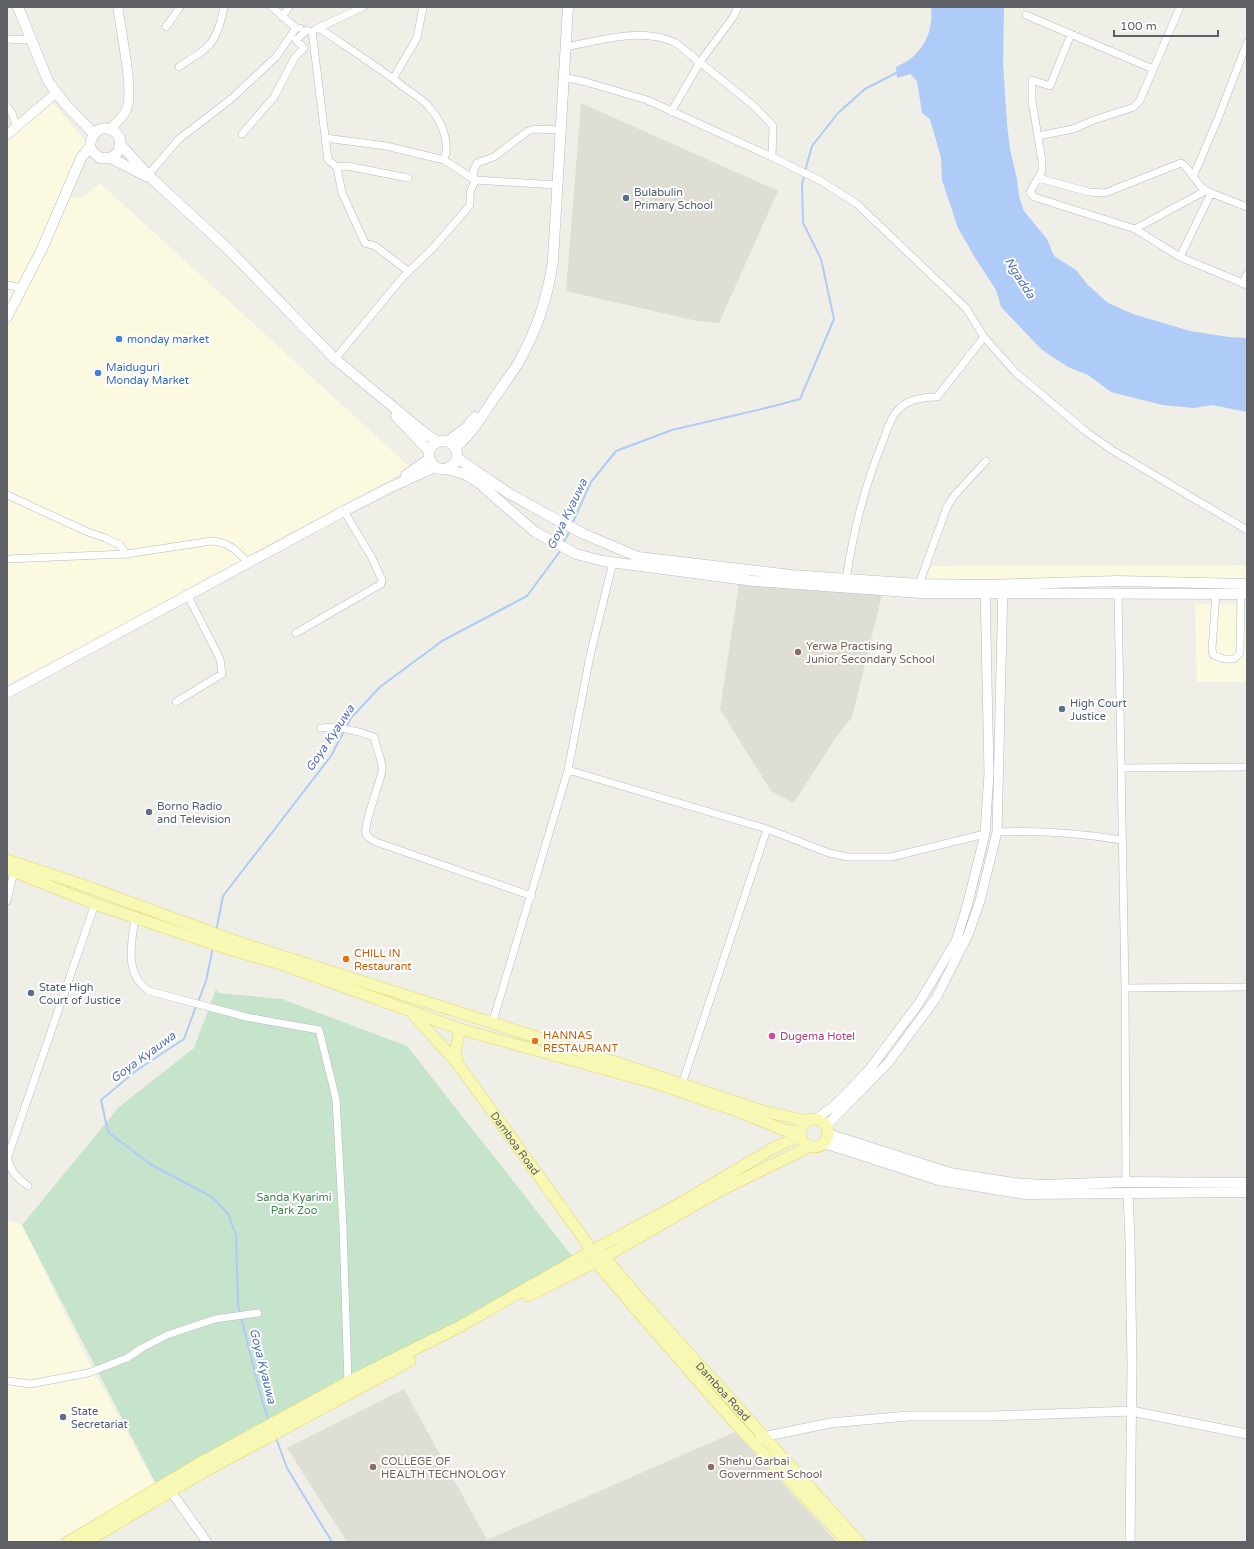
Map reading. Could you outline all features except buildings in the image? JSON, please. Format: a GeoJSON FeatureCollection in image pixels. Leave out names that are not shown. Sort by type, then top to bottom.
{"type":"FeatureCollection","features":[{"type":"Feature","properties":{"kind":"main road"},"geometry":{"type":"LineString","coordinates":[[18,7],[30,40],[48,81],[56,93],[94,134]]}},
{"type":"Feature","properties":{"kind":"main road"},"geometry":{"type":"LineString","coordinates":[[7,693],[391,487],[431,459],[433,445],[449,447],[465,440],[477,425],[516,366],[536,329],[545,306],[553,260],[568,7]]}},
{"type":"Feature","properties":{"kind":"main road"},"geometry":{"type":"LineString","coordinates":[[7,317],[42,249],[82,158],[90,146],[94,134],[101,129],[110,129],[118,135],[121,145],[149,177],[229,250],[335,359],[426,434],[449,447],[510,494],[584,534],[638,557],[675,563],[846,579],[985,589]]}},
{"type":"Feature","properties":{"kind":"main road"},"geometry":{"type":"LineString","coordinates":[[111,158],[119,151],[121,145]]}},
{"type":"Feature","properties":{"kind":"main road"},"geometry":{"type":"LineString","coordinates":[[90,146],[96,156],[100,158],[111,158],[149,177]]}},
{"type":"Feature","properties":{"kind":"main road"},"geometry":{"type":"LineString","coordinates":[[382,399],[431,459],[446,469],[465,474],[479,482],[535,532],[576,554],[613,562],[761,582],[921,593],[1118,582],[1247,584]]}},
{"type":"Feature","properties":{"kind":"main road"},"geometry":{"type":"LineString","coordinates":[[446,469],[453,465],[449,447]]}},
{"type":"Feature","properties":{"kind":"main road"},"geometry":{"type":"LineString","coordinates":[[1003,588],[1118,593],[1244,594]]}},
{"type":"Feature","properties":{"kind":"main road"},"geometry":{"type":"LineString","coordinates":[[7,860],[80,884],[166,922],[412,1013],[460,1029],[658,1084],[736,1111],[773,1126],[800,1134]]}},
{"type":"Feature","properties":{"kind":"main road"},"geometry":{"type":"LineString","coordinates":[[11,871],[95,904],[135,916],[166,922]]}},
{"type":"Feature","properties":{"kind":"main road"},"geometry":{"type":"LineString","coordinates":[[233,946],[492,1024],[763,1111],[812,1120],[826,1134],[939,1180],[1025,1194],[1247,1183]]}},
{"type":"Feature","properties":{"kind":"main road","name":"Damboa Road"},"geometry":{"type":"LineString","coordinates":[[412,1013],[458,1064],[640,1314],[858,1542]]}},
{"type":"Feature","properties":{"kind":"main road"},"geometry":{"type":"LineString","coordinates":[[458,1064],[455,1052],[460,1029]]}},
{"type":"Feature","properties":{"kind":"main road"},"geometry":{"type":"LineString","coordinates":[[809,1147],[801,1140],[800,1134],[803,1124],[812,1120]]}},
{"type":"Feature","properties":{"kind":"main road"},"geometry":{"type":"LineString","coordinates":[[773,1126],[778,1132],[778,1139],[774,1146]]}},
{"type":"Feature","properties":{"kind":"main road"},"geometry":{"type":"LineString","coordinates":[[282,1425],[336,1400],[679,1204],[774,1146],[800,1134]]}},
{"type":"Feature","properties":{"kind":"main road"},"geometry":{"type":"LineString","coordinates":[[68,1542],[282,1425],[348,1382],[459,1327],[595,1252],[809,1147],[818,1147],[826,1134]]}},
{"type":"Feature","properties":{"kind":"main road"},"geometry":{"type":"LineString","coordinates":[[1127,1188],[1247,1192]]}},
{"type":"Feature","properties":{"kind":"main road","name":"Damboa Road"},"geometry":{"type":"LineString","coordinates":[[759,1440],[790,1482],[829,1520],[848,1542]]}},
{"type":"Feature","properties":{"kind":"main road"},"geometry":{"type":"LineString","coordinates":[[86,1542],[168,1487]]}},
{"type":"Feature","properties":{"kind":"street"},"geometry":{"type":"LineString","coordinates":[[110,129],[122,117],[127,108],[129,98],[127,66],[118,7]]}},
{"type":"Feature","properties":{"kind":"street"},"geometry":{"type":"LineString","coordinates":[[166,27],[180,7]]}},
{"type":"Feature","properties":{"kind":"street"},"geometry":{"type":"LineString","coordinates":[[179,67],[195,54],[205,49],[214,39],[224,7]]}},
{"type":"Feature","properties":{"kind":"street"},"geometry":{"type":"LineString","coordinates":[[272,7],[296,28],[313,30],[393,79],[428,105],[442,125],[446,140],[446,153],[444,160]]}},
{"type":"Feature","properties":{"kind":"street"},"geometry":{"type":"LineString","coordinates":[[282,17],[289,7]]}},
{"type":"Feature","properties":{"kind":"street"},"geometry":{"type":"LineString","coordinates":[[242,134],[274,97],[296,57],[304,48],[296,40],[313,30],[363,7]]}},
{"type":"Feature","properties":{"kind":"street"},"geometry":{"type":"LineString","coordinates":[[393,79],[417,38],[423,7]]}},
{"type":"Feature","properties":{"kind":"street"},"geometry":{"type":"LineString","coordinates":[[672,112],[700,62],[734,16],[738,7]]}},
{"type":"Feature","properties":{"kind":"street"},"geometry":{"type":"LineString","coordinates":[[1038,136],[1073,129],[1094,120],[1134,107],[1140,100],[1180,7]]}},
{"type":"Feature","properties":{"kind":"street"},"geometry":{"type":"LineString","coordinates":[[1026,15],[1153,69]]}},
{"type":"Feature","properties":{"kind":"street"},"geometry":{"type":"LineString","coordinates":[[149,177],[179,140],[231,99],[276,57],[296,28]]}},
{"type":"Feature","properties":{"kind":"street"},"geometry":{"type":"LineString","coordinates":[[313,30],[328,160],[337,167],[342,193],[365,243],[375,246],[408,271]]}},
{"type":"Feature","properties":{"kind":"street"},"geometry":{"type":"LineString","coordinates":[[1071,34],[1050,86],[1032,80],[1032,101],[1042,161],[1042,171],[1030,192],[1034,197],[1135,229],[1180,257],[1245,284],[1247,274]]}},
{"type":"Feature","properties":{"kind":"street"},"geometry":{"type":"LineString","coordinates":[[566,47],[623,36],[665,37],[676,43],[754,106],[773,126],[772,157]]}},
{"type":"Feature","properties":{"kind":"street"},"geometry":{"type":"LineString","coordinates":[[7,39],[30,40]]}},
{"type":"Feature","properties":{"kind":"street"},"geometry":{"type":"LineString","coordinates":[[1193,177],[1219,116],[1247,43]]}},
{"type":"Feature","properties":{"kind":"street"},"geometry":{"type":"LineString","coordinates":[[564,77],[647,100],[772,157],[821,182],[856,204],[966,308],[984,337],[1016,373],[1084,430],[1112,450],[1247,530]]}},
{"type":"Feature","properties":{"kind":"street"},"geometry":{"type":"LineString","coordinates":[[7,135],[56,93]]}},
{"type":"Feature","properties":{"kind":"street"},"geometry":{"type":"LineString","coordinates":[[7,107],[12,113],[17,127]]}},
{"type":"Feature","properties":{"kind":"street"},"geometry":{"type":"LineString","coordinates":[[335,359],[408,271],[433,248],[466,211],[470,205],[470,193],[475,180],[473,172],[477,163],[494,157],[528,132],[535,129],[560,130]]}},
{"type":"Feature","properties":{"kind":"street"},"geometry":{"type":"LineString","coordinates":[[325,138],[386,146],[444,160],[475,180],[557,185]]}},
{"type":"Feature","properties":{"kind":"street"},"geometry":{"type":"LineString","coordinates":[[1038,178],[1097,193],[1105,193],[1181,163],[1187,166],[1193,177],[1208,192],[1247,207]]}},
{"type":"Feature","properties":{"kind":"street"},"geometry":{"type":"LineString","coordinates":[[337,167],[347,166],[408,178]]}},
{"type":"Feature","properties":{"kind":"street"},"geometry":{"type":"LineString","coordinates":[[1135,229],[1208,192]]}},
{"type":"Feature","properties":{"kind":"street"},"geometry":{"type":"LineString","coordinates":[[1180,257],[1208,192]]}},
{"type":"Feature","properties":{"kind":"street"},"geometry":{"type":"LineString","coordinates":[[7,285],[22,288]]}},
{"type":"Feature","properties":{"kind":"street"},"geometry":{"type":"LineString","coordinates":[[846,579],[860,504],[889,424],[900,408],[905,405],[925,397],[937,397],[984,337]]}},
{"type":"Feature","properties":{"kind":"street"},"geometry":{"type":"LineString","coordinates":[[919,584],[947,507],[953,497],[986,461]]}},
{"type":"Feature","properties":{"kind":"street"},"geometry":{"type":"LineString","coordinates":[[7,495],[74,526],[120,545],[126,554]]}},
{"type":"Feature","properties":{"kind":"street"},"geometry":{"type":"LineString","coordinates":[[296,633],[381,584],[382,580],[372,558],[344,511]]}},
{"type":"Feature","properties":{"kind":"street"},"geometry":{"type":"LineString","coordinates":[[7,559],[126,554],[212,541],[223,541],[240,554],[248,563]]}},
{"type":"Feature","properties":{"kind":"street"},"geometry":{"type":"LineString","coordinates":[[492,1024],[532,896],[568,770],[590,656],[613,562]]}},
{"type":"Feature","properties":{"kind":"street"},"geometry":{"type":"LineString","coordinates":[[826,1134],[888,1063],[936,998],[970,928],[980,900],[997,832],[1003,588]]}},
{"type":"Feature","properties":{"kind":"street"},"geometry":{"type":"LineString","coordinates":[[812,1120],[834,1106],[869,1070],[919,1003],[956,941],[968,906],[985,834],[989,773],[985,589]]}},
{"type":"Feature","properties":{"kind":"street"},"geometry":{"type":"LineString","coordinates":[[1118,593],[1127,1188],[1130,1242],[1130,1542]]}},
{"type":"Feature","properties":{"kind":"street"},"geometry":{"type":"LineString","coordinates":[[1216,593],[1212,649],[1213,655],[1224,659],[1234,659],[1240,653],[1244,594]]}},
{"type":"Feature","properties":{"kind":"street"},"geometry":{"type":"LineString","coordinates":[[176,702],[222,674],[220,659],[188,596]]}},
{"type":"Feature","properties":{"kind":"street"},"geometry":{"type":"LineString","coordinates":[[321,728],[330,727],[360,732],[374,737],[382,769],[379,786],[368,818],[366,832],[367,836],[376,842],[532,896]]}},
{"type":"Feature","properties":{"kind":"street"},"geometry":{"type":"LineString","coordinates":[[1120,768],[1247,767]]}},
{"type":"Feature","properties":{"kind":"street"},"geometry":{"type":"LineString","coordinates":[[568,770],[767,829],[829,853],[847,857],[891,857],[985,834]]}},
{"type":"Feature","properties":{"kind":"street"},"geometry":{"type":"LineString","coordinates":[[682,1084],[767,829]]}},
{"type":"Feature","properties":{"kind":"street"},"geometry":{"type":"LineString","coordinates":[[997,832],[1036,830],[1074,832],[1122,840]]}},
{"type":"Feature","properties":{"kind":"street"},"geometry":{"type":"LineString","coordinates":[[7,901],[11,871]]}},
{"type":"Feature","properties":{"kind":"street"},"geometry":{"type":"LineString","coordinates":[[28,1186],[18,1179],[8,1164],[8,1156],[95,904]]}},
{"type":"Feature","properties":{"kind":"street"},"geometry":{"type":"LineString","coordinates":[[135,916],[130,953],[133,971],[139,984],[148,991],[189,1001],[246,1018],[319,1030],[336,1099],[343,1227],[348,1382]]}},
{"type":"Feature","properties":{"kind":"street"},"geometry":{"type":"LineString","coordinates":[[1125,988],[1247,987]]}},
{"type":"Feature","properties":{"kind":"street"},"geometry":{"type":"LineString","coordinates":[[9,1381],[30,1384],[88,1373],[127,1358],[167,1335],[224,1317],[256,1313]]}},
{"type":"Feature","properties":{"kind":"street"},"geometry":{"type":"LineString","coordinates":[[759,1440],[830,1424],[908,1416],[992,1416],[1131,1411],[1247,1434]]}},
{"type":"Feature","properties":{"kind":"street"},"geometry":{"type":"LineString","coordinates":[[168,1487],[207,1542]]}},
{"type":"Feature","properties":{"kind":"shaded area"},"geometry":{"type":"Polygon","coordinates":[[[50,99],[86,142],[7,320],[7,134],[50,99]]]}},
{"type":"Feature","properties":{"kind":"shaded area"},"geometry":{"type":"Polygon","coordinates":[[[581,103],[778,191],[719,323],[697,321],[566,291],[581,103]]]}},
{"type":"Feature","properties":{"kind":"shaded area","name":"monday market"},"geometry":{"type":"Polygon","coordinates":[[[100,183],[411,468],[255,557],[7,685],[7,322],[69,194],[69,196],[81,198],[100,183]]]}},
{"type":"Feature","properties":{"kind":"shaded area"},"geometry":{"type":"Polygon","coordinates":[[[1247,565],[1247,578],[926,579],[932,566],[1247,565]]]}},
{"type":"Feature","properties":{"kind":"shaded area","name":"Yerwa Practising Junior Secondary School"},"geometry":{"type":"Polygon","coordinates":[[[739,584],[882,595],[852,717],[834,740],[794,803],[771,791],[720,709],[739,584]]]}},
{"type":"Feature","properties":{"kind":"shaded area"},"geometry":{"type":"Polygon","coordinates":[[[1195,604],[1247,605],[1247,682],[1197,682],[1195,604]]]}},
{"type":"Feature","properties":{"kind":"shaded area","name":"State Secretariat"},"geometry":{"type":"Polygon","coordinates":[[[7,1220],[22,1225],[86,1357],[156,1484],[54,1542],[7,1542],[7,1220]]]}},
{"type":"Feature","properties":{"kind":"shaded area"},"geometry":{"type":"Polygon","coordinates":[[[404,1389],[487,1540],[735,1432],[837,1542],[347,1542],[287,1448],[404,1389]]]}},
{"type":"Feature","properties":{"kind":"green space","name":"Sanda Kyarimi Park Zoo"},"geometry":{"type":"Polygon","coordinates":[[[216,989],[218,993],[282,999],[407,1046],[576,1261],[156,1484],[22,1225],[119,1107],[194,1048],[216,989]]]}},
{"type":"Feature","properties":{"kind":"water","name":"Ngadda"},"geometry":{"type":"Polygon","coordinates":[[[931,7],[1004,7],[1003,63],[1007,124],[1019,196],[1024,211],[1047,239],[1054,256],[1076,270],[1088,285],[1108,303],[1133,314],[1190,331],[1229,337],[1247,338],[1247,412],[1212,405],[1194,408],[1162,405],[1111,392],[1088,375],[1068,367],[1042,350],[1001,307],[996,290],[958,228],[942,180],[941,158],[930,119],[922,113],[917,81],[910,74],[897,78],[896,67],[905,63],[919,51],[928,35],[931,7]]]}},
{"type":"Feature","properties":{"kind":"waterway","name":"Goya Kyauwa"},"geometry":{"type":"LineString","coordinates":[[805,171],[812,146],[838,113],[865,89],[898,72]]}},
{"type":"Feature","properties":{"kind":"waterway","name":"Goya Kyauwa"},"geometry":{"type":"LineString","coordinates":[[572,524],[591,482],[616,451],[672,430],[800,399],[834,319],[821,259],[803,223],[802,184],[804,176]]}},
{"type":"Feature","properties":{"kind":"waterway","name":"Goya Kyauwa"},"geometry":{"type":"LineString","coordinates":[[563,544],[570,530]]}},
{"type":"Feature","properties":{"kind":"waterway","name":"Goya Kyauwa"},"geometry":{"type":"LineString","coordinates":[[216,931],[223,896],[331,756],[351,718],[380,687],[442,641],[527,596],[561,550]]}},
{"type":"Feature","properties":{"kind":"waterway","name":"Goya Kyauwa"},"geometry":{"type":"LineString","coordinates":[[198,1002],[206,981],[213,947]]}},
{"type":"Feature","properties":{"kind":"waterway","name":"Goya Kyauwa"},"geometry":{"type":"LineString","coordinates":[[196,1006],[184,1039],[137,1070],[101,1100],[108,1132],[150,1164],[212,1197],[228,1214],[236,1235],[238,1304],[240,1313]]}},
{"type":"Feature","properties":{"kind":"waterway","name":"Goya Kyauwa"},"geometry":{"type":"LineString","coordinates":[[241,1317],[263,1404],[269,1421]]}},
{"type":"Feature","properties":{"kind":"waterway","name":"Goya Kyauwa"},"geometry":{"type":"LineString","coordinates":[[276,1438],[287,1468],[332,1542]]}},
{"type":"Feature","properties":{"kind":"place","name":"Bulabulin Primary School"},"geometry":{"type":"Point","coordinates":[626,198]}},
{"type":"Feature","properties":{"kind":"place","name":"monday market"},"geometry":{"type":"Point","coordinates":[119,339]}},
{"type":"Feature","properties":{"kind":"place","name":"Maiduguri Monday Market"},"geometry":{"type":"Point","coordinates":[98,373]}},
{"type":"Feature","properties":{"kind":"place","name":"Yerwa Practising Junior Secondary School"},"geometry":{"type":"Point","coordinates":[798,652]}},
{"type":"Feature","properties":{"kind":"place","name":"High Court Justice"},"geometry":{"type":"Point","coordinates":[1062,709]}},
{"type":"Feature","properties":{"kind":"place","name":"Borno Radio and Television"},"geometry":{"type":"Point","coordinates":[149,812]}},
{"type":"Feature","properties":{"kind":"place","name":"CHILL IN Restaurant"},"geometry":{"type":"Point","coordinates":[346,959]}},
{"type":"Feature","properties":{"kind":"place","name":"State High Court of Justice"},"geometry":{"type":"Point","coordinates":[31,993]}},
{"type":"Feature","properties":{"kind":"place","name":"Dugema Hotel"},"geometry":{"type":"Point","coordinates":[772,1036]}},
{"type":"Feature","properties":{"kind":"place","name":"HANNAS RESTAURANT"},"geometry":{"type":"Point","coordinates":[535,1041]}},
{"type":"Feature","properties":{"kind":"place","name":"State Secretariat"},"geometry":{"type":"Point","coordinates":[63,1417]}},
{"type":"Feature","properties":{"kind":"place","name":"COLLEGE OF HEALTH TECHNOLOGY"},"geometry":{"type":"Point","coordinates":[373,1467]}},
{"type":"Feature","properties":{"kind":"place","name":"Shehu Garbai Government School"},"geometry":{"type":"Point","coordinates":[711,1467]}}]}
